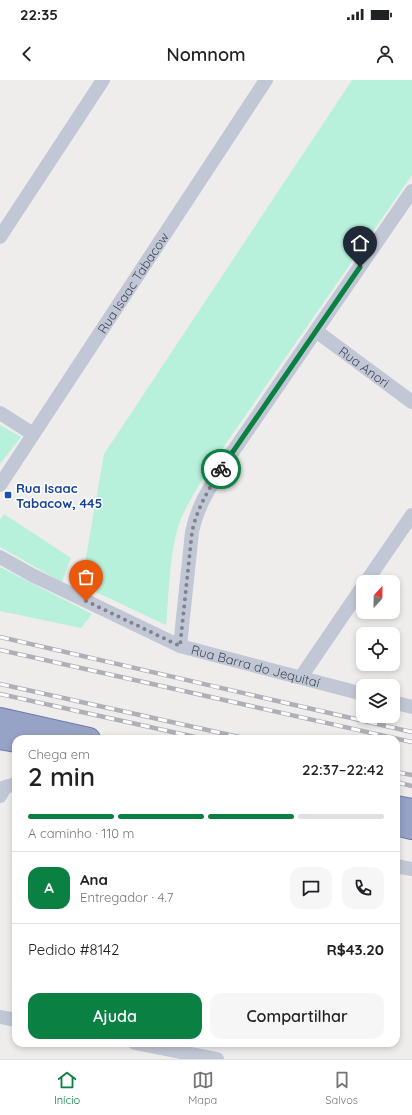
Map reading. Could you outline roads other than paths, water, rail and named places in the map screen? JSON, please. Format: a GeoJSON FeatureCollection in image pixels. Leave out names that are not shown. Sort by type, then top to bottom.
{"type":"FeatureCollection","features":[{"type":"Feature","properties":{"kind":"highway"},"geometry":{"type":"LineString","coordinates":[[0,719],[72,735]]}},
{"type":"Feature","properties":{"kind":"highway"},"geometry":{"type":"LineString","coordinates":[[0,738],[12,740]]}},
{"type":"Feature","properties":{"kind":"highway"},"geometry":{"type":"LineString","coordinates":[[400,808],[412,810]]}},
{"type":"Feature","properties":{"kind":"highway"},"geometry":{"type":"LineString","coordinates":[[400,825],[412,828]]}},
{"type":"Feature","properties":{"kind":"street"},"geometry":{"type":"LineString","coordinates":[[0,237],[104,80]]}},
{"type":"Feature","properties":{"kind":"street","name":"Rua Isaac Tabacow"},"geometry":{"type":"LineString","coordinates":[[0,485],[266,80]]}},
{"type":"Feature","properties":{"kind":"street"},"geometry":{"type":"LineString","coordinates":[[180,646],[192,532],[202,501],[223,466],[412,191]]}},
{"type":"Feature","properties":{"kind":"street","name":"Rua Anori"},"geometry":{"type":"LineString","coordinates":[[316,331],[412,402]]}},
{"type":"Feature","properties":{"kind":"street"},"geometry":{"type":"LineString","coordinates":[[0,413],[33,434]]}},
{"type":"Feature","properties":{"kind":"street"},"geometry":{"type":"LineString","coordinates":[[371,575],[412,514]]}},
{"type":"Feature","properties":{"kind":"street","name":"Rua Barra do Jequitaí"},"geometry":{"type":"LineString","coordinates":[[0,557],[32,575],[180,646],[356,692]]}},
{"type":"Feature","properties":{"kind":"street"},"geometry":{"type":"LineString","coordinates":[[301,677],[356,596]]}},
{"type":"Feature","properties":{"kind":"street"},"geometry":{"type":"LineString","coordinates":[[400,704],[412,707]]}},
{"type":"Feature","properties":{"kind":"street"},"geometry":{"type":"LineString","coordinates":[[400,867],[412,869]]}},
{"type":"Feature","properties":{"kind":"street"},"geometry":{"type":"LineString","coordinates":[[0,1017],[12,1019]]}},
{"type":"Feature","properties":{"kind":"street"},"geometry":{"type":"LineString","coordinates":[[155,1047],[216,1059]]}},
{"type":"Feature","properties":{"kind":"railway"},"geometry":{"type":"LineString","coordinates":[[0,637],[412,732]]}},
{"type":"Feature","properties":{"kind":"railway"},"geometry":{"type":"LineString","coordinates":[[0,650],[381,735]]}},
{"type":"Feature","properties":{"kind":"railway"},"geometry":{"type":"LineString","coordinates":[[0,684],[230,735]]}},
{"type":"Feature","properties":{"kind":"railway"},"geometry":{"type":"LineString","coordinates":[[0,694],[186,735]]}},
{"type":"Feature","properties":{"kind":"railway"},"geometry":{"type":"LineString","coordinates":[[400,739],[412,742]]}},
{"type":"Feature","properties":{"kind":"railway"},"geometry":{"type":"LineString","coordinates":[[400,773],[412,775]]}},
{"type":"Feature","properties":{"kind":"railway"},"geometry":{"type":"LineString","coordinates":[[400,783],[412,786]]}},
{"type":"Feature","properties":{"kind":"place","name":"Rua Isaac Tabacow, 445"},"geometry":{"type":"Point","coordinates":[8,495]}}]}
